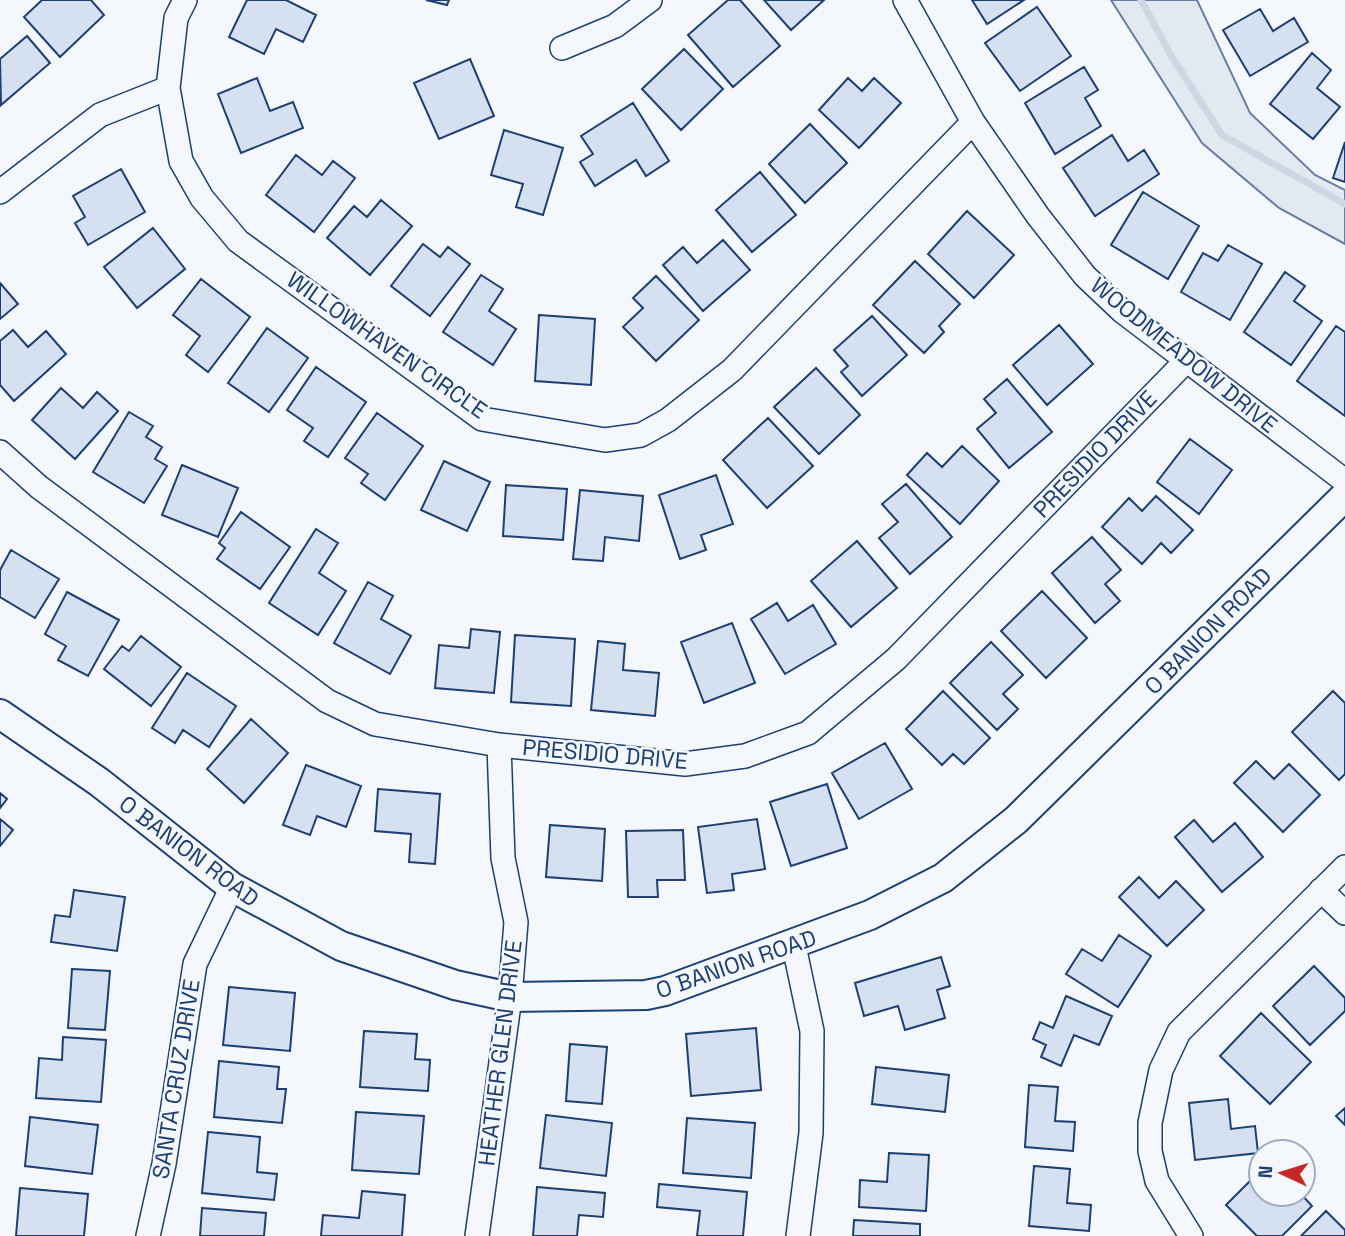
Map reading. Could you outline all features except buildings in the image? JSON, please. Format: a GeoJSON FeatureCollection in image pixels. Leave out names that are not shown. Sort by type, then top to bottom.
{"type":"FeatureCollection","features":[{"type":"Feature","properties":{"kind":"street","name":"WILLOWHAVEN CIRCLE"},"geometry":{"type":"LineString","coordinates":[[185,0],[176,18],[169,88],[181,161],[202,198],[238,241],[482,419],[605,440],[641,435],[659,425],[732,370],[973,122]]}},
{"type":"Feature","properties":{"kind":"street"},"geometry":{"type":"LineString","coordinates":[[562,48],[615,26],[650,0]]}},
{"type":"Feature","properties":{"kind":"street","name":"WOODMEADOW DRIVE"},"geometry":{"type":"LineString","coordinates":[[905,0],[973,122],[1038,216],[1085,276],[1122,311],[1185,361],[1345,481]]}},
{"type":"Feature","properties":{"kind":"street"},"geometry":{"type":"LineString","coordinates":[[0,192],[100,115],[169,88]]}},
{"type":"Feature","properties":{"kind":"street","name":"PRESIDIO DRIVE"},"geometry":{"type":"LineString","coordinates":[[0,452],[39,488],[327,701],[375,724],[499,745],[685,764],[746,756],[808,733],[896,659],[1185,361]]}},
{"type":"Feature","properties":{"kind":"street","name":"O BANION ROAD"},"geometry":{"type":"LineString","coordinates":[[0,714],[99,782],[232,887],[341,946],[455,985],[510,997],[665,991],[793,946],[870,915],[943,878],[1016,820],[1345,496]]}},
{"type":"Feature","properties":{"kind":"street","name":"HEATHER GLEN DRIVE"},"geometry":{"type":"LineString","coordinates":[[477,1236],[510,997],[516,922],[503,858],[499,745]]}},
{"type":"Feature","properties":{"kind":"street"},"geometry":{"type":"LineString","coordinates":[[1191,1236],[1157,1181],[1150,1151],[1150,1123],[1161,1070],[1179,1032],[1345,866]]}},
{"type":"Feature","properties":{"kind":"street","name":"SANTA CRUZ DRIVE"},"geometry":{"type":"LineString","coordinates":[[148,1236],[164,1164],[195,964],[232,887]]}},
{"type":"Feature","properties":{"kind":"street"},"geometry":{"type":"LineString","coordinates":[[1321,890],[1345,913]]}},
{"type":"Feature","properties":{"kind":"street"},"geometry":{"type":"LineString","coordinates":[[793,946],[812,1031],[811,1133],[798,1236]]}},
{"type":"Feature","properties":{"kind":"shaded area"},"geometry":{"type":"Polygon","coordinates":[[[1111,0],[1197,0],[1250,113],[1315,175],[1345,190],[1345,244],[1279,208],[1202,143],[1111,0]]]}},
{"type":"Feature","properties":{"kind":"waterway"},"geometry":{"type":"LineString","coordinates":[[1141,0],[1172,57],[1222,135],[1345,204]]}}]}
